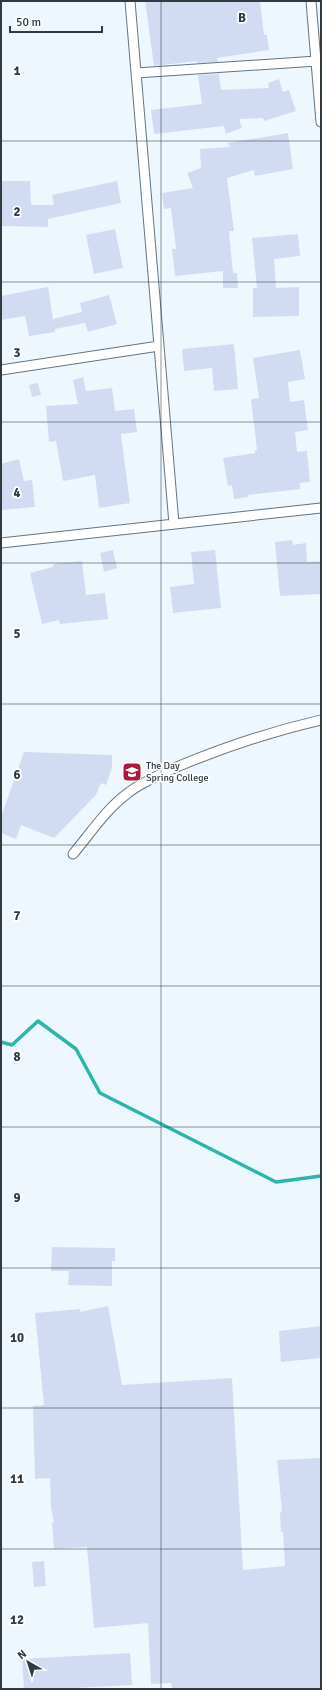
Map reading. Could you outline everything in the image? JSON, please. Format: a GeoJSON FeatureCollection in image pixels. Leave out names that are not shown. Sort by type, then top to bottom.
{"type":"FeatureCollection","features":[{"type":"Feature","properties":{"kind":"street"},"geometry":{"type":"LineString","coordinates":[[130,1],[174,524]]}},
{"type":"Feature","properties":{"kind":"street"},"geometry":{"type":"LineString","coordinates":[[311,1],[318,46],[317,61],[321,122]]}},
{"type":"Feature","properties":{"kind":"street"},"geometry":{"type":"LineString","coordinates":[[136,73],[317,61]]}},
{"type":"Feature","properties":{"kind":"street"},"geometry":{"type":"LineString","coordinates":[[1,370],[159,346]]}},
{"type":"Feature","properties":{"kind":"street"},"geometry":{"type":"LineString","coordinates":[[1,543],[321,508]]}},
{"type":"Feature","properties":{"kind":"street"},"geometry":{"type":"LineString","coordinates":[[73,854],[107,813],[128,793],[158,776],[207,754],[261,736],[321,720]]}},
{"type":"Feature","properties":{"kind":"building"},"geometry":{"type":"Polygon","coordinates":[[[145,1],[260,1],[264,35],[267,35],[269,50],[217,58],[218,62],[197,63],[197,61],[154,66],[145,1]]]}},
{"type":"Feature","properties":{"kind":"building"},"geometry":{"type":"Polygon","coordinates":[[[219,74],[221,90],[269,88],[268,83],[279,79],[283,92],[289,90],[296,111],[264,121],[263,118],[239,119],[242,128],[226,134],[224,126],[154,134],[151,110],[202,104],[198,75],[219,74]]]}},
{"type":"Feature","properties":{"kind":"building"},"geometry":{"type":"Polygon","coordinates":[[[288,133],[293,169],[255,176],[254,170],[227,178],[234,231],[229,231],[233,273],[237,273],[238,288],[223,288],[223,271],[175,276],[172,249],[176,249],[171,208],[164,209],[162,193],[193,188],[187,173],[201,168],[200,149],[230,147],[228,143],[288,133]]]}},
{"type":"Feature","properties":{"kind":"building"},"geometry":{"type":"Polygon","coordinates":[[[1,181],[30,181],[31,205],[54,205],[52,195],[117,181],[121,203],[48,219],[48,227],[1,226],[1,181]]]}},
{"type":"Feature","properties":{"kind":"building"},"geometry":{"type":"Polygon","coordinates":[[[115,229],[123,268],[94,274],[86,235],[115,229]]]}},
{"type":"Feature","properties":{"kind":"building"},"geometry":{"type":"Polygon","coordinates":[[[298,234],[300,256],[274,259],[276,288],[299,287],[299,316],[253,317],[253,288],[257,288],[252,238],[298,234]]]}},
{"type":"Feature","properties":{"kind":"building"},"geometry":{"type":"Polygon","coordinates":[[[48,287],[53,319],[82,312],[80,303],[109,295],[117,324],[88,332],[85,323],[55,329],[55,332],[29,336],[25,316],[1,320],[1,296],[48,287]]]}},
{"type":"Feature","properties":{"kind":"building"},"geometry":{"type":"Polygon","coordinates":[[[234,344],[238,389],[214,391],[212,368],[184,371],[182,349],[234,344]]]}},
{"type":"Feature","properties":{"kind":"building"},"geometry":{"type":"Polygon","coordinates":[[[300,350],[305,379],[288,382],[290,402],[304,400],[308,430],[295,432],[297,452],[307,451],[310,482],[300,483],[300,489],[248,495],[248,497],[234,499],[232,485],[228,486],[223,458],[255,453],[255,450],[257,450],[251,399],[259,398],[253,358],[300,350]]]}},
{"type":"Feature","properties":{"kind":"building"},"geometry":{"type":"Polygon","coordinates":[[[83,377],[86,391],[112,388],[115,411],[134,409],[137,432],[121,434],[130,503],[99,508],[95,475],[63,481],[56,441],[49,442],[46,406],[78,404],[73,380],[83,377]]]}},
{"type":"Feature","properties":{"kind":"building"},"geometry":{"type":"Polygon","coordinates":[[[38,383],[41,395],[32,397],[29,385],[38,383]]]}},
{"type":"Feature","properties":{"kind":"building"},"geometry":{"type":"Polygon","coordinates":[[[19,459],[24,481],[32,480],[35,507],[1,510],[1,464],[19,459]]]}},
{"type":"Feature","properties":{"kind":"building"},"geometry":{"type":"Polygon","coordinates":[[[292,540],[293,545],[306,543],[307,562],[320,561],[321,594],[280,596],[275,542],[292,540]]]}},
{"type":"Feature","properties":{"kind":"building"},"geometry":{"type":"Polygon","coordinates":[[[113,550],[117,568],[104,572],[100,553],[113,550]]]}},
{"type":"Feature","properties":{"kind":"building"},"geometry":{"type":"Polygon","coordinates":[[[215,550],[221,608],[173,613],[170,587],[194,584],[191,552],[215,550]]]}},
{"type":"Feature","properties":{"kind":"building"},"geometry":{"type":"Polygon","coordinates":[[[82,561],[86,595],[105,593],[108,619],[60,624],[59,620],[42,624],[30,573],[53,567],[53,564],[82,561]]]}},
{"type":"Feature","properties":{"kind":"building"},"geometry":{"type":"Polygon","coordinates":[[[24,752],[112,755],[112,768],[106,785],[101,783],[96,795],[54,838],[21,825],[16,839],[1,833],[1,817],[24,752]]]}},
{"type":"Feature","properties":{"kind":"building"},"geometry":{"type":"Polygon","coordinates":[[[52,1247],[115,1248],[115,1261],[112,1261],[112,1286],[68,1285],[69,1271],[51,1271],[52,1247]]]}},
{"type":"Feature","properties":{"kind":"building"},"geometry":{"type":"Polygon","coordinates":[[[108,1306],[122,1385],[232,1378],[243,1570],[285,1566],[283,1532],[281,1532],[280,1512],[282,1511],[277,1460],[321,1458],[321,1688],[172,1689],[171,1683],[151,1684],[148,1623],[94,1628],[87,1547],[54,1549],[52,1523],[54,1523],[51,1508],[50,1478],[35,1479],[33,1406],[44,1405],[35,1313],[80,1309],[80,1312],[108,1306]]]}},
{"type":"Feature","properties":{"kind":"building"},"geometry":{"type":"Polygon","coordinates":[[[321,1326],[321,1358],[281,1362],[279,1331],[321,1326]]]}},
{"type":"Feature","properties":{"kind":"building"},"geometry":{"type":"Polygon","coordinates":[[[44,1561],[46,1586],[34,1587],[32,1562],[44,1561]]]}},
{"type":"Feature","properties":{"kind":"building"},"geometry":{"type":"Polygon","coordinates":[[[130,1653],[132,1685],[24,1689],[22,1659],[130,1653]]]}},
{"type":"Feature","properties":{"kind":"waterway"},"geometry":{"type":"LineString","coordinates":[[1,1042],[12,1045],[38,1021],[76,1049],[100,1093],[276,1182],[321,1176]]}},
{"type":"Feature","properties":{"kind":"place","name":"The Day Spring College"},"geometry":{"type":"Point","coordinates":[132,772]}}]}
